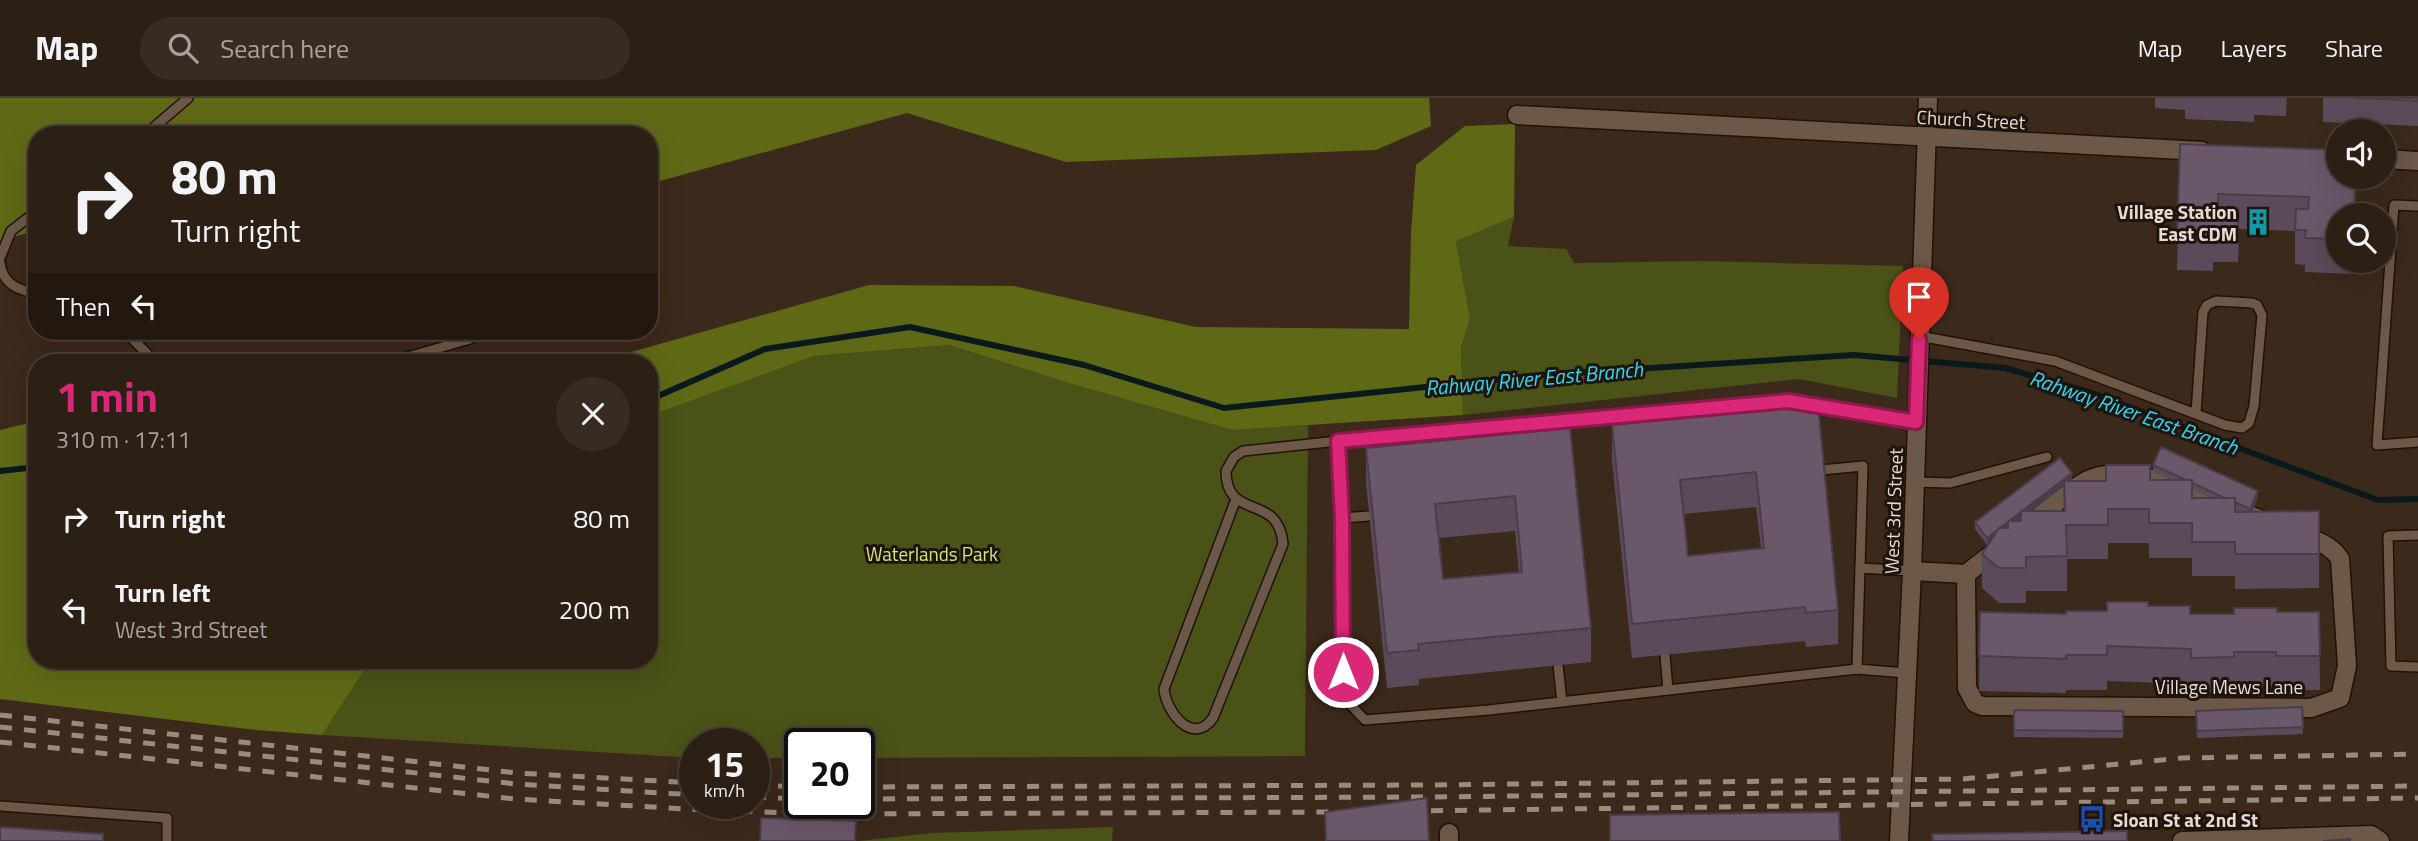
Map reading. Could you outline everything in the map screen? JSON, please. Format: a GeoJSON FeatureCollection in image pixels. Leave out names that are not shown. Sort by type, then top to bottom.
{"type":"FeatureCollection","features":[{"type":"Feature","properties":{"kind":"street","name":"West 3rd Street"},"geometry":{"type":"LineString","coordinates":[[1899,841],[1912,571],[1928,98]]}},
{"type":"Feature","properties":{"kind":"street","name":"Church Street"},"geometry":{"type":"LineString","coordinates":[[1517,115],[2215,151]]}},
{"type":"Feature","properties":{"kind":"street"},"geometry":{"type":"LineString","coordinates":[[2396,160],[2418,161]]}},
{"type":"Feature","properties":{"kind":"street","name":"Village Mews Lane"},"geometry":{"type":"LineString","coordinates":[[2121,472],[2147,476],[2327,545],[2336,551],[2340,559],[2347,666],[2340,698],[2311,708],[1982,706],[1975,703],[1967,688],[1966,574],[2088,480],[2121,472]]}},
{"type":"Feature","properties":{"kind":"street"},"geometry":{"type":"LineString","coordinates":[[1912,571],[1966,574]]}},
{"type":"Feature","properties":{"kind":"street"},"geometry":{"type":"LineString","coordinates":[[2182,841],[2371,835],[2380,841]]}},
{"type":"Feature","properties":{"kind":"lane"},"geometry":{"type":"LineString","coordinates":[[155,126],[188,98]]}},
{"type":"Feature","properties":{"kind":"lane"},"geometry":{"type":"LineString","coordinates":[[2418,206],[2394,205],[2377,445],[2418,442]]}},
{"type":"Feature","properties":{"kind":"lane"},"geometry":{"type":"LineString","coordinates":[[28,218],[11,231],[0,261],[0,270],[15,289],[28,292]]}},
{"type":"Feature","properties":{"kind":"lane"},"geometry":{"type":"LineString","coordinates":[[1919,337],[2055,361],[2196,414],[2242,428],[2249,424],[2254,406],[2262,315],[2257,305],[2216,301],[2207,305],[2203,312],[2196,414]]}},
{"type":"Feature","properties":{"kind":"lane"},"geometry":{"type":"LineString","coordinates":[[134,340],[147,354]]}},
{"type":"Feature","properties":{"kind":"lane"},"geometry":{"type":"LineString","coordinates":[[418,354],[467,340]]}},
{"type":"Feature","properties":{"kind":"lane"},"geometry":{"type":"LineString","coordinates":[[1236,499],[1164,689],[1167,706],[1174,716],[1182,724],[1195,728],[1210,723],[1213,718],[1283,544],[1280,526],[1269,513],[1236,499],[1229,490],[1226,471],[1234,457],[1243,452],[1338,441],[1788,401],[1916,422]]}},
{"type":"Feature","properties":{"kind":"lane"},"geometry":{"type":"LineString","coordinates":[[1338,441],[1342,518],[1344,698],[1365,720],[1489,710],[1857,669],[1906,673]]}},
{"type":"Feature","properties":{"kind":"lane"},"geometry":{"type":"LineString","coordinates":[[1915,482],[1950,483],[2047,457]]}},
{"type":"Feature","properties":{"kind":"lane"},"geometry":{"type":"LineString","coordinates":[[1821,470],[1863,466],[1857,669]]}},
{"type":"Feature","properties":{"kind":"lane"},"geometry":{"type":"LineString","coordinates":[[1342,518],[1369,516]]}},
{"type":"Feature","properties":{"kind":"lane"},"geometry":{"type":"LineString","coordinates":[[2418,535],[2388,536],[2390,667],[2418,667]]}},
{"type":"Feature","properties":{"kind":"lane"},"geometry":{"type":"LineString","coordinates":[[1860,568],[1912,571]]}},
{"type":"Feature","properties":{"kind":"lane"},"geometry":{"type":"LineString","coordinates":[[1664,655],[1668,690]]}},
{"type":"Feature","properties":{"kind":"lane"},"geometry":{"type":"LineString","coordinates":[[1558,665],[1562,702]]}},
{"type":"Feature","properties":{"kind":"lane"},"geometry":{"type":"LineString","coordinates":[[0,806],[167,818],[167,841]]}},
{"type":"Feature","properties":{"kind":"green space"},"geometry":{"type":"Polygon","coordinates":[[[0,98],[1429,98],[1431,126],[1376,150],[1066,162],[907,113],[658,182],[658,126],[28,126],[28,233],[0,241],[0,98]]]}},
{"type":"Feature","properties":{"kind":"green space"},"geometry":{"type":"Polygon","coordinates":[[[1515,124],[1514,217],[1456,241],[1470,319],[1461,347],[1463,415],[1232,430],[949,345],[814,356],[658,413],[658,354],[624,354],[869,285],[1014,286],[1196,327],[1409,329],[1416,165],[1465,126],[1515,124]]]}},
{"type":"Feature","properties":{"kind":"green space"},"geometry":{"type":"Polygon","coordinates":[[[1514,217],[1508,246],[1566,249],[1574,263],[1703,261],[1903,266],[1897,398],[1799,379],[1463,415],[1461,347],[1470,319],[1456,241],[1514,217]]]}},
{"type":"Feature","properties":{"kind":"green space","name":"Waterlands Park"},"geometry":{"type":"Polygon","coordinates":[[[949,345],[1232,430],[1308,425],[1305,756],[875,758],[875,728],[784,728],[784,758],[770,758],[770,728],[679,728],[679,757],[322,735],[365,669],[658,669],[658,413],[814,356],[949,345]]]}},
{"type":"Feature","properties":{"kind":"green space"},"geometry":{"type":"Polygon","coordinates":[[[28,423],[28,669],[365,669],[322,735],[256,730],[0,699],[0,430],[28,423]]]}},
{"type":"Feature","properties":{"kind":"green space"},"geometry":{"type":"Polygon","coordinates":[[[1113,827],[1112,841],[859,841],[932,833],[1113,827]]]}},
{"type":"Feature","properties":{"kind":"building"},"geometry":{"type":"Polygon","coordinates":[[[2356,98],[2418,98],[2418,101],[2356,98]]]}},
{"type":"Feature","properties":{"kind":"building"},"geometry":{"type":"Polygon","coordinates":[[[2180,144],[2326,150],[2326,189],[2355,189],[2354,203],[2326,203],[2326,239],[2305,238],[2306,230],[2295,230],[2296,209],[2308,209],[2309,197],[2218,194],[2218,209],[2239,210],[2238,228],[2213,227],[2213,236],[2177,235],[2180,144]]]}},
{"type":"Feature","properties":{"kind":"building"},"geometry":{"type":"Polygon","coordinates":[[[1818,405],[1838,610],[1806,613],[1805,607],[1632,624],[1612,425],[1818,405]],[[1756,472],[1680,480],[1688,556],[1764,548],[1756,472]]]}},
{"type":"Feature","properties":{"kind":"building"},"geometry":{"type":"Polygon","coordinates":[[[1570,428],[1591,628],[1418,644],[1419,650],[1387,653],[1366,448],[1570,428]],[[1515,496],[1435,504],[1443,579],[1522,572],[1515,496]]]}},
{"type":"Feature","properties":{"kind":"building"},"geometry":{"type":"Polygon","coordinates":[[[2161,447],[2258,491],[2250,509],[2235,502],[2235,498],[2225,498],[2192,483],[2192,480],[2186,480],[2153,465],[2161,447]]]}},
{"type":"Feature","properties":{"kind":"building"},"geometry":{"type":"Polygon","coordinates":[[[2060,458],[2072,473],[1987,538],[1975,522],[2060,458]]]}},
{"type":"Feature","properties":{"kind":"building"},"geometry":{"type":"Polygon","coordinates":[[[2106,465],[2150,465],[2150,480],[2192,480],[2192,498],[2235,498],[2235,512],[2319,511],[2319,554],[2235,554],[2235,542],[2192,542],[2192,523],[2149,523],[2149,509],[2108,509],[2108,525],[2066,525],[2067,556],[2026,557],[2026,568],[1999,568],[1982,554],[1999,528],[2008,528],[2008,521],[2021,521],[2021,511],[2065,511],[2064,481],[2106,481],[2106,465]]]}},
{"type":"Feature","properties":{"kind":"building"},"geometry":{"type":"Polygon","coordinates":[[[2107,602],[2190,606],[2190,614],[2234,614],[2234,608],[2319,612],[2320,656],[2234,652],[2234,657],[2191,658],[2191,649],[2107,646],[2107,655],[2066,655],[2066,659],[1979,656],[1980,612],[2066,614],[2066,611],[2107,611],[2107,602]]]}},
{"type":"Feature","properties":{"kind":"building"},"geometry":{"type":"Polygon","coordinates":[[[2302,707],[2303,727],[2197,731],[2196,711],[2302,707]]]}},
{"type":"Feature","properties":{"kind":"building"},"geometry":{"type":"Polygon","coordinates":[[[2014,710],[2123,711],[2123,731],[2014,730],[2014,710]]]}},
{"type":"Feature","properties":{"kind":"building"},"geometry":{"type":"Polygon","coordinates":[[[1427,798],[1429,841],[1326,841],[1325,812],[1427,798]]]}},
{"type":"Feature","properties":{"kind":"building"},"geometry":{"type":"Polygon","coordinates":[[[1839,812],[1840,841],[1610,841],[1610,815],[1839,812]]]}},
{"type":"Feature","properties":{"kind":"building"},"geometry":{"type":"Polygon","coordinates":[[[761,819],[856,821],[855,841],[760,841],[761,819]]]}},
{"type":"Feature","properties":{"kind":"building"},"geometry":{"type":"Polygon","coordinates":[[[0,827],[103,834],[103,841],[0,841],[0,827]]]}},
{"type":"Feature","properties":{"kind":"building"},"geometry":{"type":"Polygon","coordinates":[[[2127,831],[2127,841],[1933,841],[1932,834],[2127,831]]]}},
{"type":"Feature","properties":{"kind":"waterway","name":"Rahway River East Branch"},"geometry":{"type":"LineString","coordinates":[[658,396],[765,349],[910,327],[1084,365],[1224,408],[1541,375],[1854,355],[2005,368],[2092,393],[2378,500],[2418,499]]}},
{"type":"Feature","properties":{"kind":"waterway","name":"Rahway River East Branch"},"geometry":{"type":"LineString","coordinates":[[0,471],[28,468]]}},
{"type":"Feature","properties":{"kind":"railway"},"geometry":{"type":"LineString","coordinates":[[0,715],[517,773],[679,782]]}},
{"type":"Feature","properties":{"kind":"railway"},"geometry":{"type":"LineString","coordinates":[[0,727],[516,784],[679,794]]}},
{"type":"Feature","properties":{"kind":"railway"},"geometry":{"type":"LineString","coordinates":[[0,742],[515,799],[704,810],[824,814],[1347,812]]}},
{"type":"Feature","properties":{"kind":"railway"},"geometry":{"type":"LineString","coordinates":[[875,787],[1963,779],[2182,758],[2418,754]]}},
{"type":"Feature","properties":{"kind":"railway"},"geometry":{"type":"LineString","coordinates":[[770,786],[784,786]]}},
{"type":"Feature","properties":{"kind":"railway"},"geometry":{"type":"LineString","coordinates":[[875,799],[1428,797],[2418,786]]}},
{"type":"Feature","properties":{"kind":"railway"},"geometry":{"type":"LineString","coordinates":[[770,798],[784,798]]}},
{"type":"Feature","properties":{"kind":"railway"},"geometry":{"type":"LineString","coordinates":[[1407,811],[2418,798]]}},
{"type":"Feature","properties":{"kind":"place","name":"Village Station East CDM"},"geometry":{"type":"Point","coordinates":[2258,222]}},
{"type":"Feature","properties":{"kind":"place","name":"Sloan St at 2nd St"},"geometry":{"type":"Point","coordinates":[2092,819]}},
{"type":"Feature","properties":{"kind":"route"},"geometry":{"type":"LineString","coordinates":[[1343,672],[1342,518],[1338,441],[1788,401],[1916,422],[1919,339]]}}]}
